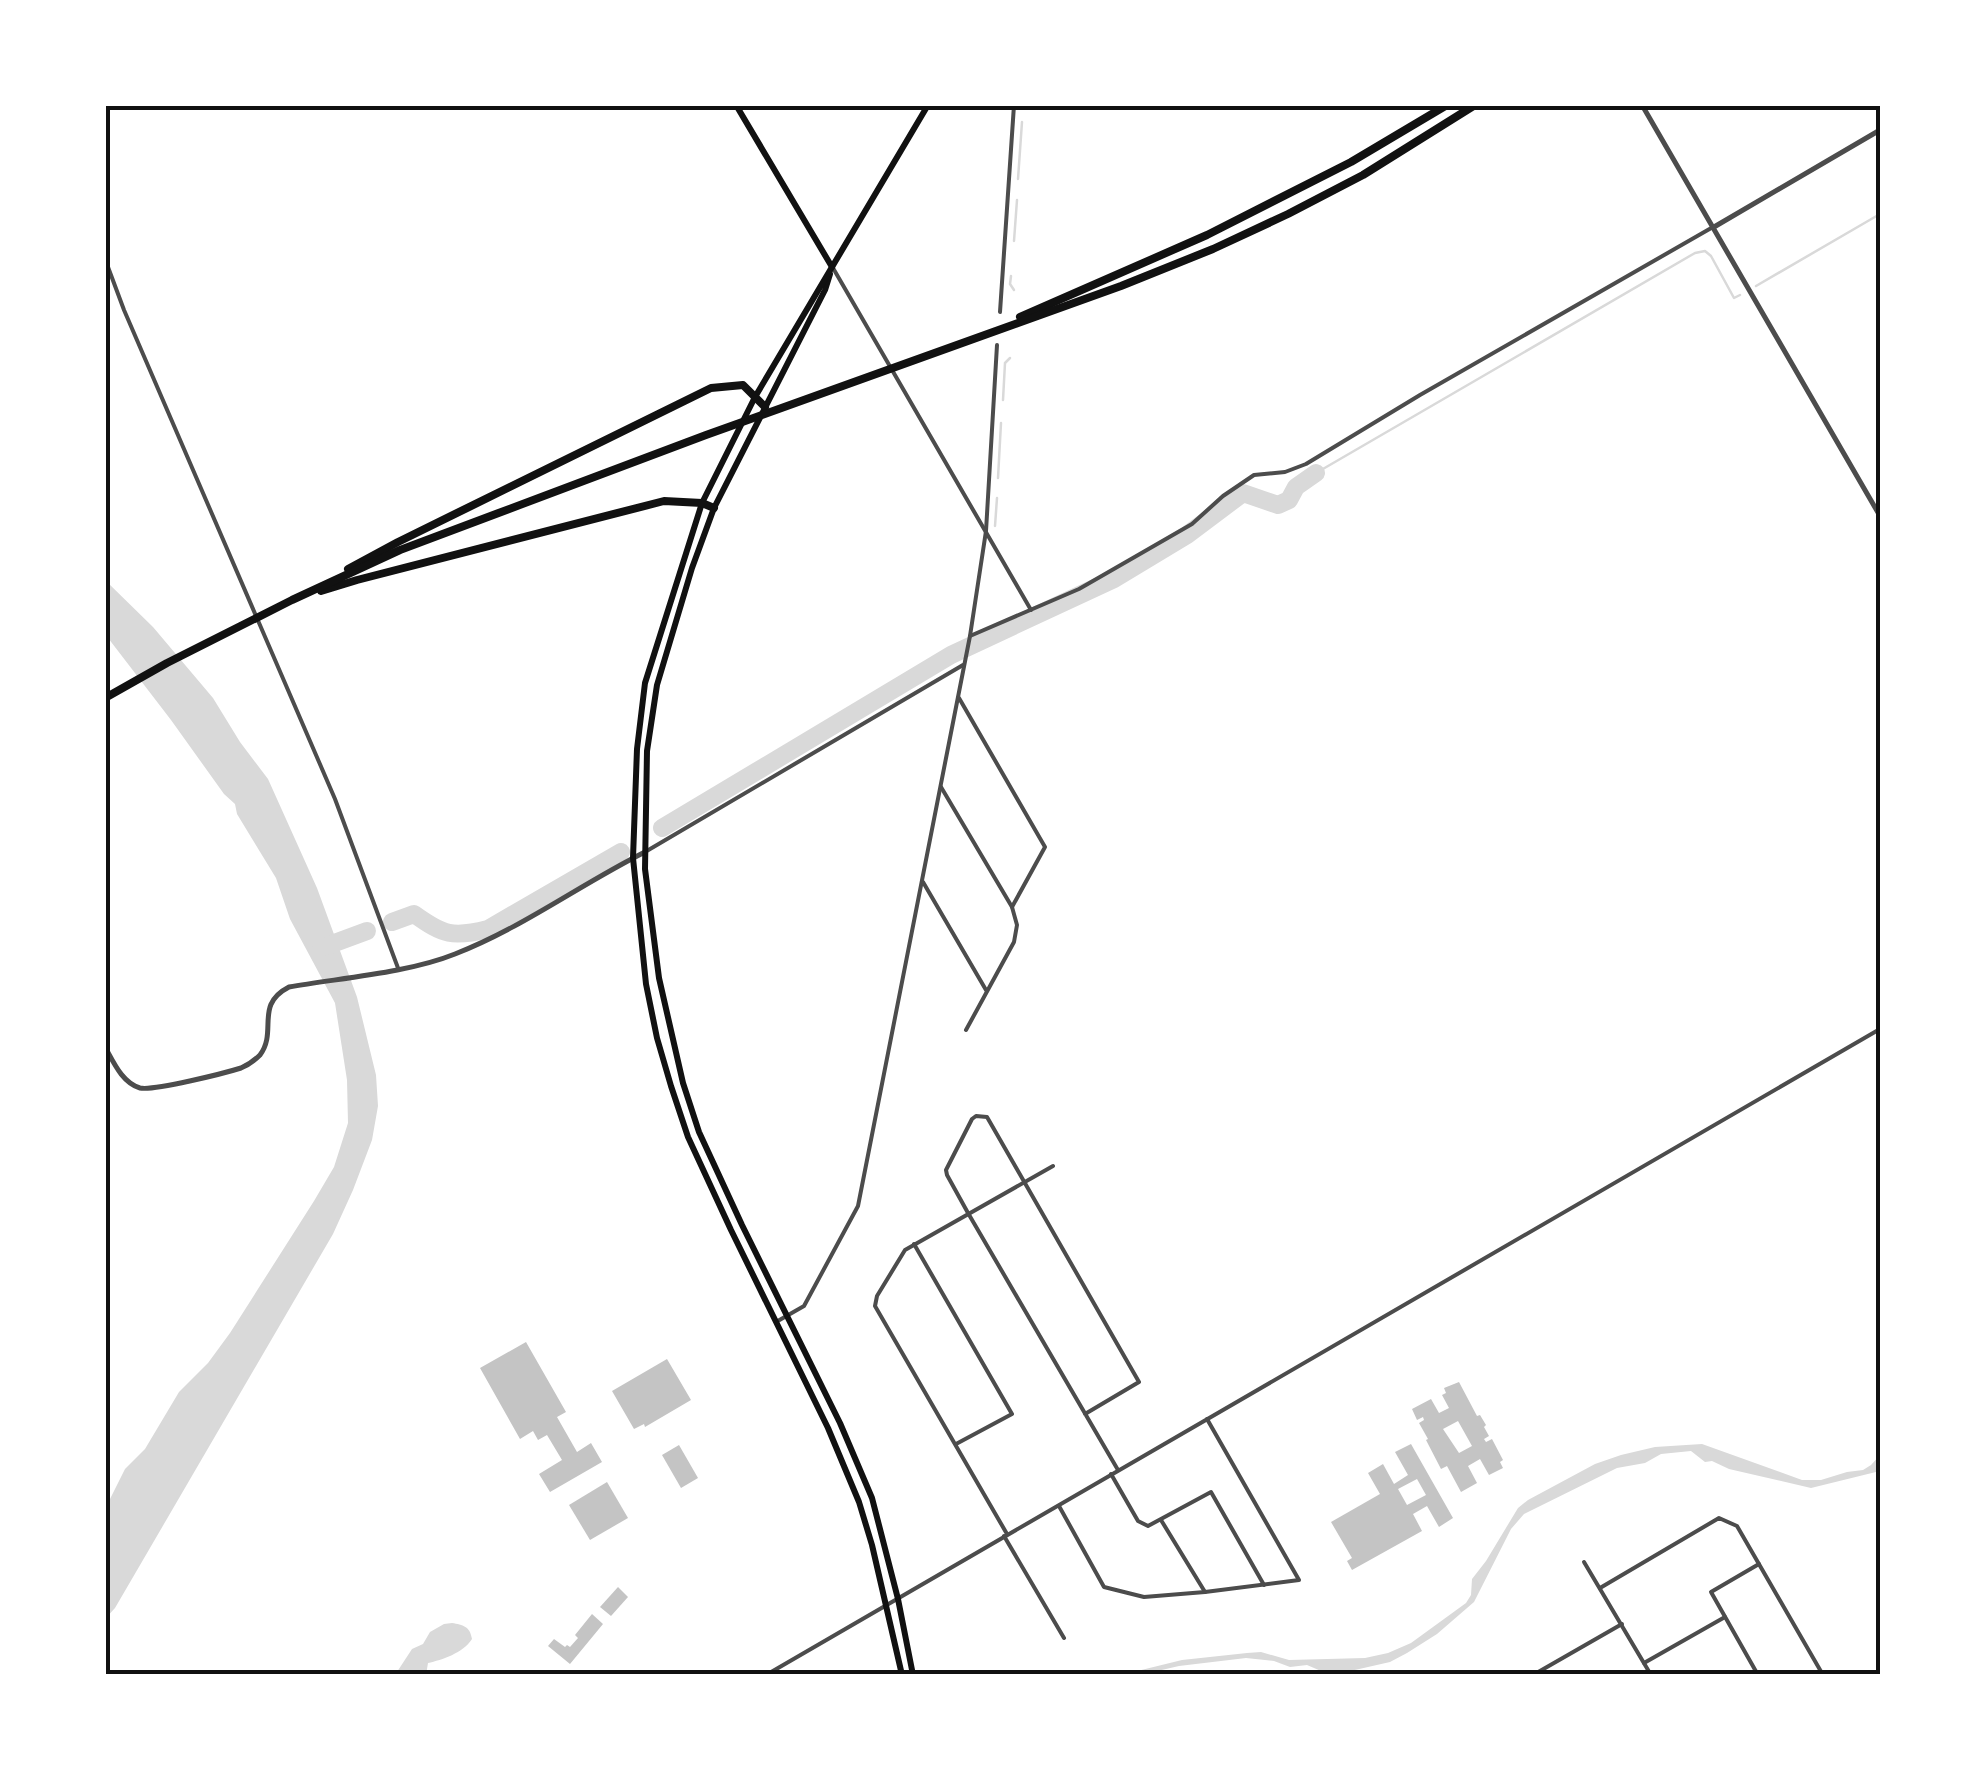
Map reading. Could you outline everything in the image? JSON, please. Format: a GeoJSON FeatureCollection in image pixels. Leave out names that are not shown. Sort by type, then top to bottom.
{"type":"FeatureCollection","features":[{"type":"Feature","properties":{"kind":"highway"},"geometry":{"type":"LineString","coordinates":[[970,338],[1207,235],[1352,162],[1447,105]]}},
{"type":"Feature","properties":{"kind":"highway"},"geometry":{"type":"LineString","coordinates":[[105,698],[167,662],[400,550],[1213,249],[1363,175],[1475,105]]}},
{"type":"Feature","properties":{"kind":"highway"},"geometry":{"type":"LineString","coordinates":[[292,600],[398,542],[710,388],[743,386],[765,406]]}},
{"type":"Feature","properties":{"kind":"highway"},"geometry":{"type":"LineString","coordinates":[[292,600],[664,501],[702,503],[714,508]]}},
{"type":"Feature","properties":{"kind":"main road"},"geometry":{"type":"LineString","coordinates":[[736,105],[832,268],[825,290],[714,508],[658,685],[647,751],[648,904],[659,978],[683,1083],[699,1132],[840,1423],[872,1498],[913,1675]]}},
{"type":"Feature","properties":{"kind":"main road"},"geometry":{"type":"LineString","coordinates":[[902,1675],[859,1502],[828,1428],[688,1137],[671,1086],[646,984],[632,858],[637,749],[646,683],[702,503],[755,397],[928,105]]}},
{"type":"Feature","properties":{"kind":"street"},"geometry":{"type":"LineString","coordinates":[[1000,312],[1014,105]]}},
{"type":"Feature","properties":{"kind":"street"},"geometry":{"type":"LineString","coordinates":[[1642,105],[1880,516]]}},
{"type":"Feature","properties":{"kind":"street"},"geometry":{"type":"LineString","coordinates":[[969,639],[1079,589],[1192,524],[1254,474],[1285,472],[1306,464],[1880,130]]}},
{"type":"Feature","properties":{"kind":"street"},"geometry":{"type":"LineString","coordinates":[[105,258],[335,799],[398,968]]}},
{"type":"Feature","properties":{"kind":"street"},"geometry":{"type":"LineString","coordinates":[[832,268],[1032,611]]}},
{"type":"Feature","properties":{"kind":"street"},"geometry":{"type":"LineString","coordinates":[[776,1322],[804,1306],[858,1206],[969,639],[986,531],[997,345]]}},
{"type":"Feature","properties":{"kind":"street"},"geometry":{"type":"LineString","coordinates":[[105,1047],[120,1074],[140,1088],[166,1086],[243,1067],[258,1058],[265,1046],[270,1004],[276,993],[289,987],[435,961],[500,934],[963,665]]}},
{"type":"Feature","properties":{"kind":"street"},"geometry":{"type":"LineString","coordinates":[[958,698],[1045,847],[1012,907]]}},
{"type":"Feature","properties":{"kind":"street"},"geometry":{"type":"LineString","coordinates":[[940,787],[1012,907],[1017,925],[1014,942],[966,1030]]}},
{"type":"Feature","properties":{"kind":"street"},"geometry":{"type":"LineString","coordinates":[[923,882],[986,990]]}},
{"type":"Feature","properties":{"kind":"street"},"geometry":{"type":"LineString","coordinates":[[766,1675],[1880,1029]]}},
{"type":"Feature","properties":{"kind":"street"},"geometry":{"type":"LineString","coordinates":[[1085,1414],[1140,1382],[987,1117],[976,1116],[946,1170],[968,1213],[1085,1414],[1118,1470]]}},
{"type":"Feature","properties":{"kind":"street"},"geometry":{"type":"LineString","coordinates":[[1053,1166],[904,1250],[876,1296],[875,1306],[1064,1638]]}},
{"type":"Feature","properties":{"kind":"street"},"geometry":{"type":"LineString","coordinates":[[914,1244],[1012,1414],[956,1444]]}},
{"type":"Feature","properties":{"kind":"street"},"geometry":{"type":"LineString","coordinates":[[1058,1505],[1104,1587],[1144,1597],[1299,1580],[1207,1420]]}},
{"type":"Feature","properties":{"kind":"street"},"geometry":{"type":"LineString","coordinates":[[1111,1474],[1138,1521],[1148,1526],[1210,1492],[1264,1586]]}},
{"type":"Feature","properties":{"kind":"street"},"geometry":{"type":"LineString","coordinates":[[1600,1588],[1719,1518],[1737,1526],[1824,1675]]}},
{"type":"Feature","properties":{"kind":"street"},"geometry":{"type":"LineString","coordinates":[[1161,1520],[1204,1592]]}},
{"type":"Feature","properties":{"kind":"street"},"geometry":{"type":"LineString","coordinates":[[1584,1562],[1651,1675]]}},
{"type":"Feature","properties":{"kind":"street"},"geometry":{"type":"LineString","coordinates":[[1758,1675],[1711,1592],[1759,1564]]}},
{"type":"Feature","properties":{"kind":"street"},"geometry":{"type":"LineString","coordinates":[[1644,1663],[1724,1617]]}},
{"type":"Feature","properties":{"kind":"street"},"geometry":{"type":"LineString","coordinates":[[1533,1675],[1622,1624]]}},
{"type":"Feature","properties":{"kind":"shaded area"},"geometry":{"type":"Polygon","coordinates":[[[105,580],[153,627],[213,698],[268,779],[317,888],[357,997],[376,1075],[378,1106],[372,1140],[333,1234],[105,1619],[105,1509],[125,1469],[145,1449],[179,1392],[230,1333],[314,1201],[334,1167],[348,1123],[347,1080],[335,1003],[290,919],[276,878],[237,814],[235,804],[105,634],[105,580]]]}},
{"type":"Feature","properties":{"kind":"shaded area"},"geometry":{"type":"Polygon","coordinates":[[[1702,1444],[1802,1480],[1821,1480],[1863,1470],[1880,1455],[1880,1471],[1811,1488],[1705,1462],[1691,1451],[1661,1454],[1645,1463],[1617,1468],[1524,1514],[1511,1529],[1474,1602],[1437,1634],[1390,1662],[1328,1674],[1307,1665],[1290,1667],[1246,1658],[1121,1675],[1182,1660],[1247,1653],[1261,1652],[1289,1660],[1365,1658],[1388,1653],[1411,1643],[1466,1603],[1472,1579],[1518,1508],[1528,1500],[1595,1464],[1621,1455],[1655,1447],[1702,1444]]]}},
{"type":"Feature","properties":{"kind":"shaded area"},"geometry":{"type":"Polygon","coordinates":[[[452,1623],[468,1629],[472,1639],[468,1644],[452,1655],[428,1663],[426,1675],[395,1675],[412,1649],[423,1644],[430,1632],[452,1623]]]}},
{"type":"Feature","properties":{"kind":"building"},"geometry":{"type":"Polygon","coordinates":[[[526,1342],[566,1412],[557,1417],[577,1452],[591,1443],[602,1462],[550,1492],[539,1474],[562,1460],[547,1435],[538,1440],[533,1431],[520,1439],[480,1368],[526,1342]]]}},
{"type":"Feature","properties":{"kind":"building"},"geometry":{"type":"Polygon","coordinates":[[[667,1359],[691,1400],[645,1427],[644,1424],[634,1429],[612,1391],[667,1359]]]}},
{"type":"Feature","properties":{"kind":"building"},"geometry":{"type":"Polygon","coordinates":[[[1459,1382],[1486,1425],[1489,1436],[1484,1439],[1492,1439],[1503,1460],[1503,1468],[1489,1475],[1480,1459],[1468,1466],[1477,1483],[1461,1492],[1447,1466],[1441,1469],[1419,1423],[1423,1417],[1417,1420],[1412,1409],[1431,1399],[1439,1413],[1449,1408],[1442,1395],[1446,1393],[1444,1388],[1459,1382]],[[1458,1421],[1443,1429],[1459,1453],[1472,1446],[1458,1421]]]}},
{"type":"Feature","properties":{"kind":"building"},"geometry":{"type":"Polygon","coordinates":[[[1411,1444],[1453,1518],[1439,1527],[1427,1506],[1413,1514],[1422,1531],[1352,1570],[1347,1561],[1352,1558],[1331,1522],[1380,1494],[1368,1473],[1383,1464],[1394,1484],[1408,1475],[1395,1452],[1411,1444]],[[1417,1479],[1398,1489],[1407,1505],[1426,1495],[1417,1479]]]}},
{"type":"Feature","properties":{"kind":"building"},"geometry":{"type":"Polygon","coordinates":[[[679,1445],[698,1478],[681,1488],[662,1455],[679,1445]]]}},
{"type":"Feature","properties":{"kind":"building"},"geometry":{"type":"Polygon","coordinates":[[[607,1482],[628,1518],[590,1540],[569,1505],[607,1482]]]}},
{"type":"Feature","properties":{"kind":"building"},"geometry":{"type":"Polygon","coordinates":[[[618,1587],[628,1597],[611,1616],[600,1607],[618,1587]]]}},
{"type":"Feature","properties":{"kind":"building"},"geometry":{"type":"Polygon","coordinates":[[[592,1614],[603,1624],[570,1664],[548,1646],[554,1639],[570,1647],[592,1614]]]}},
{"type":"Feature","properties":{"kind":"waterway"},"geometry":{"type":"LineString","coordinates":[[1018,179],[1022,122]]}},
{"type":"Feature","properties":{"kind":"waterway"},"geometry":{"type":"LineString","coordinates":[[1014,241],[1017,200]]}},
{"type":"Feature","properties":{"kind":"waterway"},"geometry":{"type":"LineString","coordinates":[[1756,286],[1880,214]]}},
{"type":"Feature","properties":{"kind":"waterway"},"geometry":{"type":"LineString","coordinates":[[1316,473],[1695,253],[1705,251],[1711,256],[1734,298],[1740,295]]}},
{"type":"Feature","properties":{"kind":"waterway"},"geometry":{"type":"LineString","coordinates":[[1011,276],[1014,290]]}},
{"type":"Feature","properties":{"kind":"waterway"},"geometry":{"type":"LineString","coordinates":[[1003,400],[1005,363],[1010,358]]}},
{"type":"Feature","properties":{"kind":"waterway"},"geometry":{"type":"LineString","coordinates":[[998,478],[1001,423]]}},
{"type":"Feature","properties":{"kind":"waterway"},"geometry":{"type":"LineString","coordinates":[[662,828],[951,655],[1114,579],[1187,535],[1243,493],[1278,505],[1289,500],[1296,487],[1316,473]]}},
{"type":"Feature","properties":{"kind":"waterway"},"geometry":{"type":"LineString","coordinates":[[995,526],[997,498]]}},
{"type":"Feature","properties":{"kind":"waterway"},"geometry":{"type":"LineString","coordinates":[[392,922],[414,914],[449,933],[488,929],[621,852]]}},
{"type":"Feature","properties":{"kind":"waterway"},"geometry":{"type":"LineString","coordinates":[[321,948],[367,931]]}}]}
